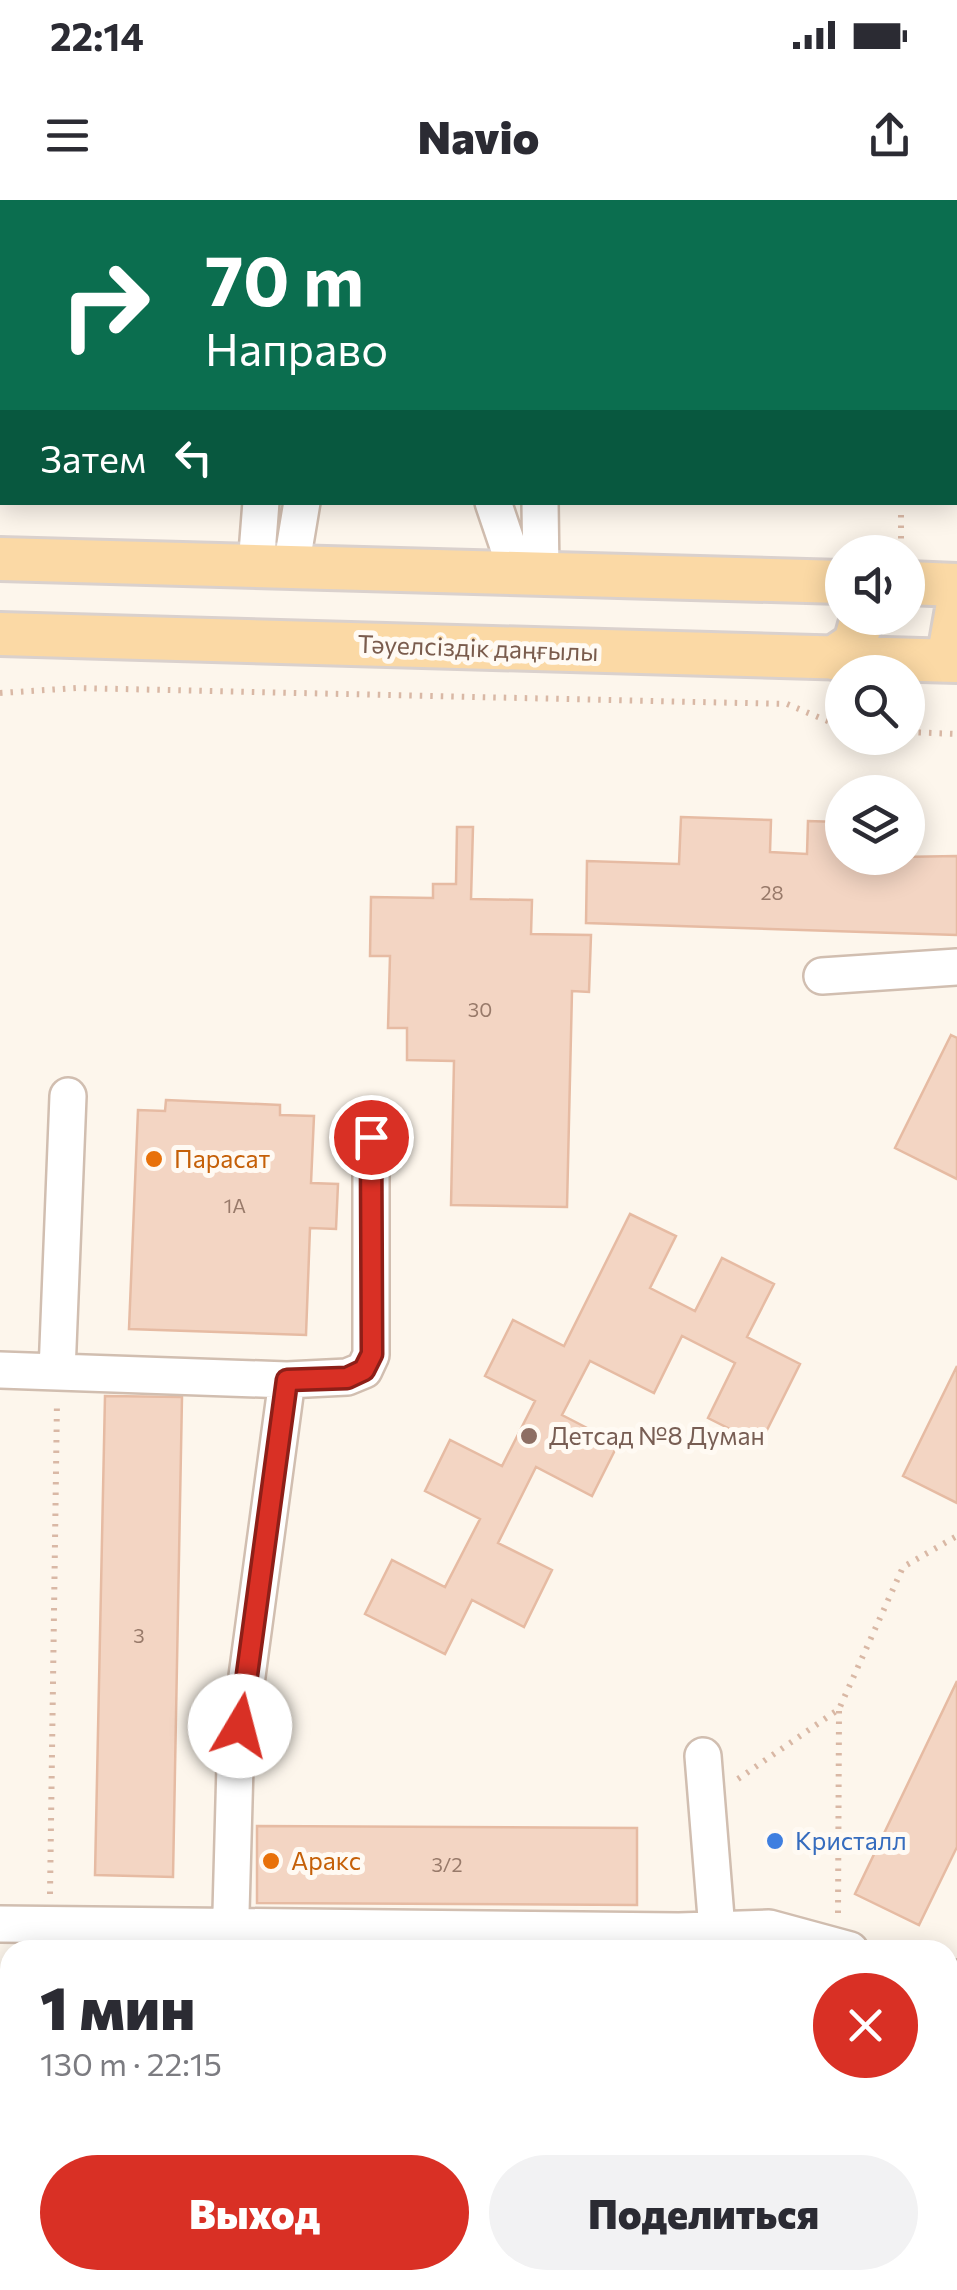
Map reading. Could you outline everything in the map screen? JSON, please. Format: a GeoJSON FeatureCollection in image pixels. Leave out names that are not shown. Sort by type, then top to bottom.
{"type":"FeatureCollection","features":[{"type":"Feature","properties":{"kind":"main road"},"geometry":{"type":"LineString","coordinates":[[0,559],[825,582]]}},
{"type":"Feature","properties":{"kind":"main road"},"geometry":{"type":"LineString","coordinates":[[925,584],[957,585]]}},
{"type":"Feature","properties":{"kind":"main road"},"geometry":{"type":"LineString","coordinates":[[957,609],[952,643],[957,651]]}},
{"type":"Feature","properties":{"kind":"main road","name":"Тәуелсіздік даңғылы"},"geometry":{"type":"LineString","coordinates":[[0,634],[825,658]]}},
{"type":"Feature","properties":{"kind":"main road"},"geometry":{"type":"LineString","coordinates":[[837,655],[855,643],[857,635]]}},
{"type":"Feature","properties":{"kind":"main road","name":"Тәуелсіздік даңғылы"},"geometry":{"type":"LineString","coordinates":[[925,660],[957,661]]}},
{"type":"Feature","properties":{"kind":"lane"},"geometry":{"type":"LineString","coordinates":[[262,505],[274,567]]}},
{"type":"Feature","properties":{"kind":"lane"},"geometry":{"type":"LineString","coordinates":[[274,567],[301,505]]}},
{"type":"Feature","properties":{"kind":"lane"},"geometry":{"type":"LineString","coordinates":[[495,505],[529,573]]}},
{"type":"Feature","properties":{"kind":"lane"},"geometry":{"type":"LineString","coordinates":[[529,573],[540,505]]}},
{"type":"Feature","properties":{"kind":"lane"},"geometry":{"type":"LineString","coordinates":[[822,976],[957,966]]}},
{"type":"Feature","properties":{"kind":"lane"},"geometry":{"type":"LineString","coordinates":[[57,1372],[68,1096]]}},
{"type":"Feature","properties":{"kind":"lane"},"geometry":{"type":"LineString","coordinates":[[0,1370],[287,1380],[347,1378],[364,1370],[372,1354],[371,1137]]}},
{"type":"Feature","properties":{"kind":"lane"},"geometry":{"type":"LineString","coordinates":[[230,1939],[235,1765],[287,1380]]}},
{"type":"Feature","properties":{"kind":"lane"},"geometry":{"type":"LineString","coordinates":[[702,1756],[717,1930]]}},
{"type":"Feature","properties":{"kind":"lane"},"geometry":{"type":"LineString","coordinates":[[0,1924],[230,1939],[598,1940]]}},
{"type":"Feature","properties":{"kind":"lane"},"geometry":{"type":"LineString","coordinates":[[682,1940],[717,1930],[769,1928],[814,1940]]}},
{"type":"Feature","properties":{"kind":"path"},"geometry":{"type":"LineString","coordinates":[[901,515],[902,535]]}},
{"type":"Feature","properties":{"kind":"path"},"geometry":{"type":"LineString","coordinates":[[0,693],[77,688],[786,704],[825,720]]}},
{"type":"Feature","properties":{"kind":"path"},"geometry":{"type":"LineString","coordinates":[[925,733],[957,734]]}},
{"type":"Feature","properties":{"kind":"path"},"geometry":{"type":"LineString","coordinates":[[50,1925],[57,1372]]}},
{"type":"Feature","properties":{"kind":"path"},"geometry":{"type":"LineString","coordinates":[[844,1940],[838,1710],[903,1567],[957,1536]]}},
{"type":"Feature","properties":{"kind":"path"},"geometry":{"type":"LineString","coordinates":[[708,1800],[838,1710]]}},
{"type":"Feature","properties":{"kind":"building"},"geometry":{"type":"Polygon","coordinates":[[[681,817],[771,820],[770,852],[807,854],[808,821],[825,822],[825,875],[925,875],[925,857],[957,856],[957,935],[586,923],[587,861],[679,864],[681,817]]]}},
{"type":"Feature","properties":{"kind":"building"},"geometry":{"type":"Polygon","coordinates":[[[457,827],[473,827],[471,899],[532,900],[531,934],[591,935],[589,992],[572,991],[567,1207],[451,1205],[454,1061],[407,1060],[407,1028],[388,1028],[390,956],[370,956],[371,897],[433,898],[433,884],[456,884],[457,827]]]}},
{"type":"Feature","properties":{"kind":"building"},"geometry":{"type":"Polygon","coordinates":[[[951,1035],[957,1038],[957,1179],[895,1148],[951,1035]]]}},
{"type":"Feature","properties":{"kind":"building"},"geometry":{"type":"Polygon","coordinates":[[[166,1100],[280,1105],[280,1115],[314,1116],[311,1183],[338,1184],[336,1229],[310,1228],[306,1335],[129,1329],[138,1110],[165,1111],[166,1100]]]}},
{"type":"Feature","properties":{"kind":"building"},"geometry":{"type":"Polygon","coordinates":[[[630,1214],[676,1236],[650,1288],[695,1311],[722,1258],[774,1284],[747,1337],[800,1364],[760,1444],[708,1418],[735,1363],[682,1336],[654,1393],[590,1361],[562,1415],[618,1444],[592,1496],[536,1467],[498,1543],[552,1570],[524,1627],[472,1600],[445,1654],[365,1614],[392,1560],[445,1587],[480,1519],[425,1491],[450,1440],[502,1466],[535,1401],[485,1376],[513,1320],[564,1346],[630,1214]]]}},
{"type":"Feature","properties":{"kind":"building"},"geometry":{"type":"Polygon","coordinates":[[[957,1366],[957,1503],[903,1476],[957,1366]]]}},
{"type":"Feature","properties":{"kind":"building"},"geometry":{"type":"Polygon","coordinates":[[[105,1396],[182,1397],[173,1877],[95,1875],[105,1396]]]}},
{"type":"Feature","properties":{"kind":"building"},"geometry":{"type":"Polygon","coordinates":[[[957,1681],[957,1847],[919,1925],[855,1894],[957,1681]]]}},
{"type":"Feature","properties":{"kind":"building"},"geometry":{"type":"Polygon","coordinates":[[[257,1826],[637,1828],[637,1905],[257,1903],[257,1826]]]}},
{"type":"Feature","properties":{"kind":"place","name":"Парасат"},"geometry":{"type":"Point","coordinates":[154,1159]}},
{"type":"Feature","properties":{"kind":"place","name":"Детсад №8 Думан"},"geometry":{"type":"Point","coordinates":[529,1436]}},
{"type":"Feature","properties":{"kind":"place","name":"Кристалл"},"geometry":{"type":"Point","coordinates":[775,1841]}},
{"type":"Feature","properties":{"kind":"place","name":"Аракс"},"geometry":{"type":"Point","coordinates":[271,1861]}},
{"type":"Feature","properties":{"kind":"route"},"geometry":{"type":"LineString","coordinates":[[240,1726],[287,1380],[347,1378],[364,1370],[372,1354],[371,1137]]}}]}
